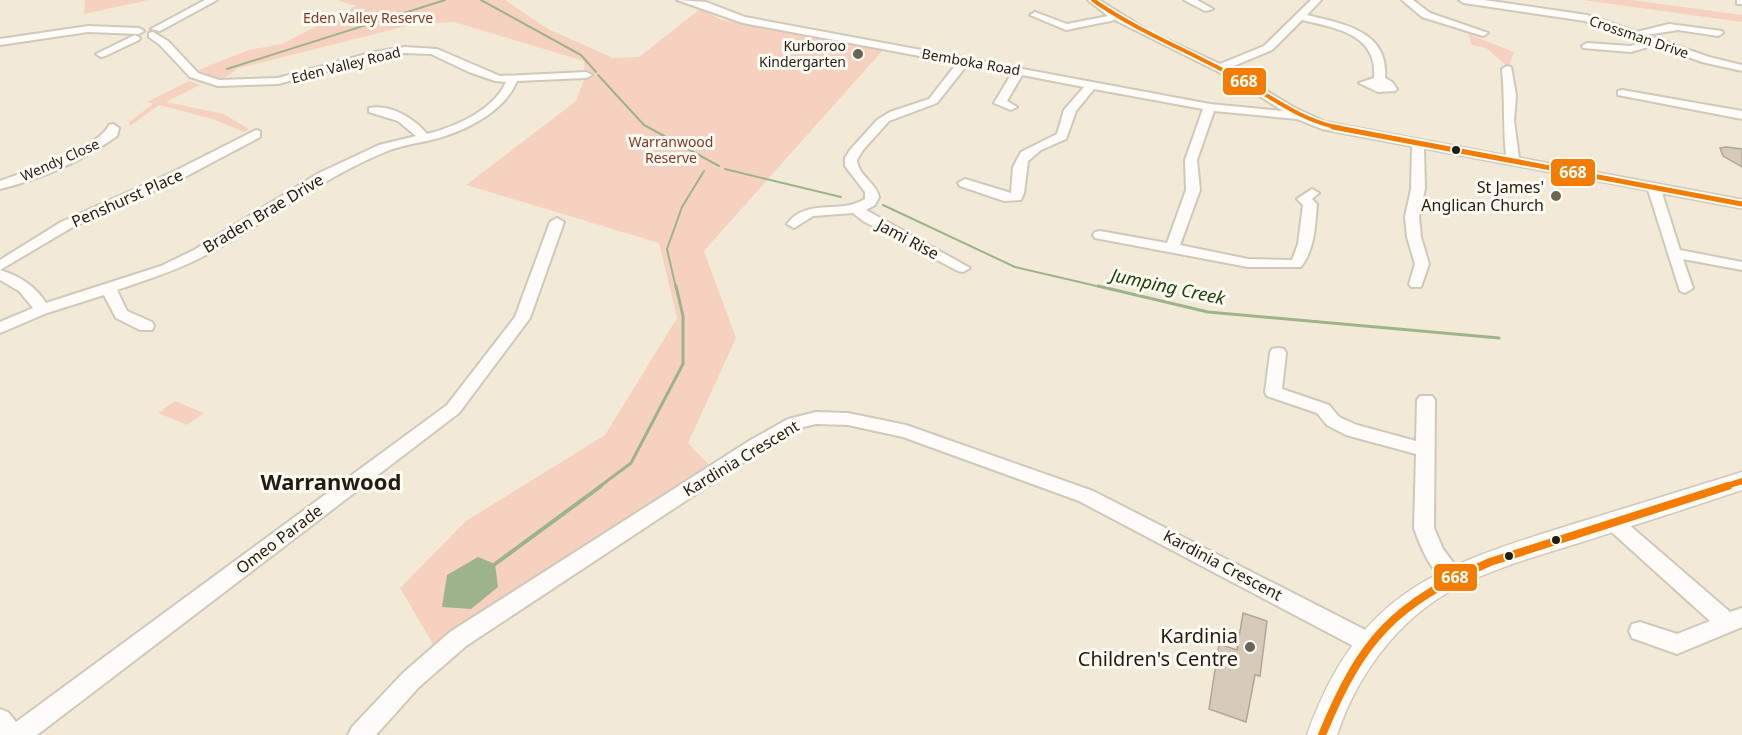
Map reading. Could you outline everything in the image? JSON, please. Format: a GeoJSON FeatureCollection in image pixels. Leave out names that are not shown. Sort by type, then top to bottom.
{"type":"FeatureCollection","features":[{"type":"Feature","properties":{"kind":"main road"},"geometry":{"type":"LineString","coordinates":[[1322,735],[1332,706],[1371,644],[1402,611],[1428,591],[1454,577],[1520,551],[1742,481]]}},
{"type":"Feature","properties":{"kind":"street"},"geometry":{"type":"LineString","coordinates":[[0,42],[88,29],[137,35],[155,32],[212,0]]}},
{"type":"Feature","properties":{"kind":"street","name":"Bemboka Road"},"geometry":{"type":"LineString","coordinates":[[682,0],[703,4],[743,20],[1210,107],[1298,116]]}},
{"type":"Feature","properties":{"kind":"street"},"geometry":{"type":"LineString","coordinates":[[1093,0],[1117,17],[1254,87],[1281,107]]}},
{"type":"Feature","properties":{"kind":"street"},"geometry":{"type":"LineString","coordinates":[[1189,0],[1208,9]]}},
{"type":"Feature","properties":{"kind":"street"},"geometry":{"type":"LineString","coordinates":[[1220,68],[1268,48],[1313,0]]}},
{"type":"Feature","properties":{"kind":"street"},"geometry":{"type":"LineString","coordinates":[[1407,0],[1426,15],[1483,33]]}},
{"type":"Feature","properties":{"kind":"street","name":"Crossman Drive"},"geometry":{"type":"LineString","coordinates":[[1464,0],[1568,14],[1638,35],[1706,60],[1742,68]]}},
{"type":"Feature","properties":{"kind":"street"},"geometry":{"type":"LineString","coordinates":[[1035,15],[1058,26],[1066,27],[1117,17]]}},
{"type":"Feature","properties":{"kind":"street"},"geometry":{"type":"LineString","coordinates":[[1299,16],[1346,29],[1370,43],[1377,51],[1380,60],[1379,80]]}},
{"type":"Feature","properties":{"kind":"street"},"geometry":{"type":"LineString","coordinates":[[1638,35],[1660,27],[1718,33]]}},
{"type":"Feature","properties":{"kind":"street","name":"Eden Valley Road"},"geometry":{"type":"LineString","coordinates":[[155,32],[194,75],[218,83],[244,84],[278,81],[374,55],[405,50],[433,51],[488,76],[512,80],[586,75]]}},
{"type":"Feature","properties":{"kind":"street"},"geometry":{"type":"LineString","coordinates":[[100,53],[137,35]]}},
{"type":"Feature","properties":{"kind":"street"},"geometry":{"type":"LineString","coordinates":[[1587,46],[1631,49],[1654,42]]}},
{"type":"Feature","properties":{"kind":"street"},"geometry":{"type":"LineString","coordinates":[[794,224],[797,218],[806,213],[870,203],[873,196],[871,190],[856,175],[851,166],[851,160],[856,151],[882,120],[894,113],[926,106],[933,101],[964,61]]}},
{"type":"Feature","properties":{"kind":"street"},"geometry":{"type":"LineString","coordinates":[[1507,69],[1510,95],[1508,121],[1513,162]]}},
{"type":"Feature","properties":{"kind":"street"},"geometry":{"type":"LineString","coordinates":[[1011,106],[1000,103],[1020,71]]}},
{"type":"Feature","properties":{"kind":"street","name":"Braden Brae Drive"},"geometry":{"type":"LineString","coordinates":[[0,328],[42,310],[166,269],[199,252],[324,176],[358,159],[383,148],[458,127],[489,109],[507,92],[512,80]]}},
{"type":"Feature","properties":{"kind":"street"},"geometry":{"type":"LineString","coordinates":[[965,183],[1004,197],[1016,197],[1019,167],[1023,160],[1031,151],[1062,136],[1070,110],[1092,84]]}},
{"type":"Feature","properties":{"kind":"street"},"geometry":{"type":"LineString","coordinates":[[1622,93],[1742,114]]}},
{"type":"Feature","properties":{"kind":"street"},"geometry":{"type":"LineString","coordinates":[[1172,248],[1193,190],[1191,160],[1210,107]]}},
{"type":"Feature","properties":{"kind":"street","name":"Bemboka Road"},"geometry":{"type":"LineString","coordinates":[[1243,112],[1281,107],[1331,128],[1742,204]]}},
{"type":"Feature","properties":{"kind":"street"},"geometry":{"type":"LineString","coordinates":[[373,110],[405,119],[413,124],[424,138]]}},
{"type":"Feature","properties":{"kind":"street","name":"Wendy Close"},"geometry":{"type":"LineString","coordinates":[[0,185],[40,171],[102,141],[113,133],[113,128]]}},
{"type":"Feature","properties":{"kind":"street","name":"Penshurst Place"},"geometry":{"type":"LineString","coordinates":[[0,266],[66,225],[176,176],[256,134]]}},
{"type":"Feature","properties":{"kind":"street"},"geometry":{"type":"LineString","coordinates":[[1416,284],[1422,264],[1414,237],[1412,217],[1418,189],[1418,144]]}},
{"type":"Feature","properties":{"kind":"street"},"geometry":{"type":"LineString","coordinates":[[1654,188],[1685,288]]}},
{"type":"Feature","properties":{"kind":"street"},"geometry":{"type":"LineString","coordinates":[[1100,235],[1248,263],[1296,264],[1301,258],[1309,219],[1310,204],[1304,199],[1312,193]]}},
{"type":"Feature","properties":{"kind":"street","name":"Jami Rise"},"geometry":{"type":"LineString","coordinates":[[854,207],[868,218],[963,268]]}},
{"type":"Feature","properties":{"kind":"street","name":"Omeo Parade"},"geometry":{"type":"LineString","coordinates":[[18,735],[453,409],[522,318],[557,222]]}},
{"type":"Feature","properties":{"kind":"street"},"geometry":{"type":"LineString","coordinates":[[1675,253],[1742,266]]}},
{"type":"Feature","properties":{"kind":"street"},"geometry":{"type":"LineString","coordinates":[[0,275],[17,281],[36,299],[42,310]]}},
{"type":"Feature","properties":{"kind":"street"},"geometry":{"type":"LineString","coordinates":[[109,289],[121,314],[146,326]]}},
{"type":"Feature","properties":{"kind":"street"},"geometry":{"type":"LineString","coordinates":[[1278,354],[1273,392],[1323,409],[1334,421],[1352,430],[1425,450]]}},
{"type":"Feature","properties":{"kind":"street"},"geometry":{"type":"LineString","coordinates":[[1426,400],[1424,528],[1428,544],[1437,559],[1454,577]]}},
{"type":"Feature","properties":{"kind":"street","name":"Kardinia Crescent"},"geometry":{"type":"LineString","coordinates":[[360,735],[411,680],[458,639],[755,446],[794,423],[816,418],[848,419],[906,431],[1086,496],[1371,644]]}},
{"type":"Feature","properties":{"kind":"street"},"geometry":{"type":"LineString","coordinates":[[1613,522],[1734,619],[1677,644],[1640,631]]}},
{"type":"Feature","properties":{"kind":"street"},"geometry":{"type":"LineString","coordinates":[[0,720],[11,735]]}},
{"type":"Feature","properties":{"kind":"green space"},"geometry":{"type":"Polygon","coordinates":[[[85,0],[149,0],[84,14],[85,0]]]}},
{"type":"Feature","properties":{"kind":"green space","name":"Warranwood Reserve"},"geometry":{"type":"Polygon","coordinates":[[[337,0],[505,0],[548,29],[613,58],[639,57],[700,9],[722,20],[883,50],[704,251],[736,338],[688,443],[711,467],[440,656],[400,588],[466,521],[605,435],[677,318],[659,243],[466,185],[576,101],[585,77],[584,61],[454,22],[414,24],[239,68],[221,80],[198,70],[249,50],[282,44],[356,6],[337,0]]]}},
{"type":"Feature","properties":{"kind":"green space"},"geometry":{"type":"Polygon","coordinates":[[[1583,0],[1631,0],[1742,15],[1742,22],[1583,0]]]}},
{"type":"Feature","properties":{"kind":"green space"},"geometry":{"type":"Polygon","coordinates":[[[1468,34],[1514,52],[1510,64],[1505,64],[1486,48],[1472,45],[1468,34]]]}},
{"type":"Feature","properties":{"kind":"green space"},"geometry":{"type":"Polygon","coordinates":[[[189,81],[200,85],[166,102],[224,114],[249,129],[244,132],[213,119],[159,105],[130,126],[129,122],[153,104],[147,102],[189,81]]]}},
{"type":"Feature","properties":{"kind":"green space"},"geometry":{"type":"Polygon","coordinates":[[[175,401],[204,413],[187,425],[158,413],[175,401]]]}},
{"type":"Feature","properties":{"kind":"shaded area"},"geometry":{"type":"Polygon","coordinates":[[[478,557],[495,564],[498,587],[471,609],[442,607],[447,575],[478,557]]]}},
{"type":"Feature","properties":{"kind":"building"},"geometry":{"type":"Polygon","coordinates":[[[1720,148],[1742,149],[1742,167],[1723,156],[1720,148]]]}},
{"type":"Feature","properties":{"kind":"building"},"geometry":{"type":"Polygon","coordinates":[[[1243,613],[1267,621],[1260,676],[1255,675],[1246,722],[1209,709],[1219,644],[1237,650],[1243,613]]]}},
{"type":"Feature","properties":{"kind":"waterway","name":"Jumping Creek"},"geometry":{"type":"LineString","coordinates":[[227,69],[445,0]]}},
{"type":"Feature","properties":{"kind":"waterway","name":"Jumping Creek"},"geometry":{"type":"LineString","coordinates":[[481,0],[581,55],[596,72]]}},
{"type":"Feature","properties":{"kind":"waterway","name":"Jumping Creek"},"geometry":{"type":"LineString","coordinates":[[598,75],[644,125],[719,166]]}},
{"type":"Feature","properties":{"kind":"waterway","name":"Jumping Creek"},"geometry":{"type":"LineString","coordinates":[[725,169],[841,197]]}},
{"type":"Feature","properties":{"kind":"waterway"},"geometry":{"type":"LineString","coordinates":[[676,288],[667,249],[682,207],[704,171]]}},
{"type":"Feature","properties":{"kind":"waterway","name":"Jumping Creek"},"geometry":{"type":"LineString","coordinates":[[883,205],[1015,267],[1105,288]]}},
{"type":"Feature","properties":{"kind":"waterway"},"geometry":{"type":"LineString","coordinates":[[599,487],[631,463],[683,364],[683,316],[676,286]]}},
{"type":"Feature","properties":{"kind":"waterway","name":"Jumping Creek"},"geometry":{"type":"LineString","coordinates":[[1098,286],[1208,312],[1499,338]]}},
{"type":"Feature","properties":{"kind":"waterway"},"geometry":{"type":"LineString","coordinates":[[495,564],[601,486]]}},
{"type":"Feature","properties":{"kind":"transit line","name":"668"},"geometry":{"type":"LineString","coordinates":[[1093,0],[1127,23],[1220,68],[1300,115],[1322,125],[1742,204]]}},
{"type":"Feature","properties":{"kind":"transit line","name":"668"},"geometry":{"type":"LineString","coordinates":[[1322,735],[1341,689],[1364,652],[1390,622],[1420,598],[1453,579],[1490,562],[1742,481]]}},
{"type":"Feature","properties":{"kind":"place","name":"Kurboroo Kindergarten"},"geometry":{"type":"Point","coordinates":[858,54]}},
{"type":"Feature","properties":{"kind":"place","name":"St James' Anglican Church"},"geometry":{"type":"Point","coordinates":[1556,196]}},
{"type":"Feature","properties":{"kind":"place","name":"Kardinia Children's Centre"},"geometry":{"type":"Point","coordinates":[1250,647]}},
{"type":"Feature","properties":{"kind":"district","name":"Warranwood"},"geometry":{"type":"Point","coordinates":[331,482]}},
{"type":"Feature","properties":{"kind":"park label","name":"Eden Valley Reserve"},"geometry":{"type":"Point","coordinates":[368,18]}}]}
